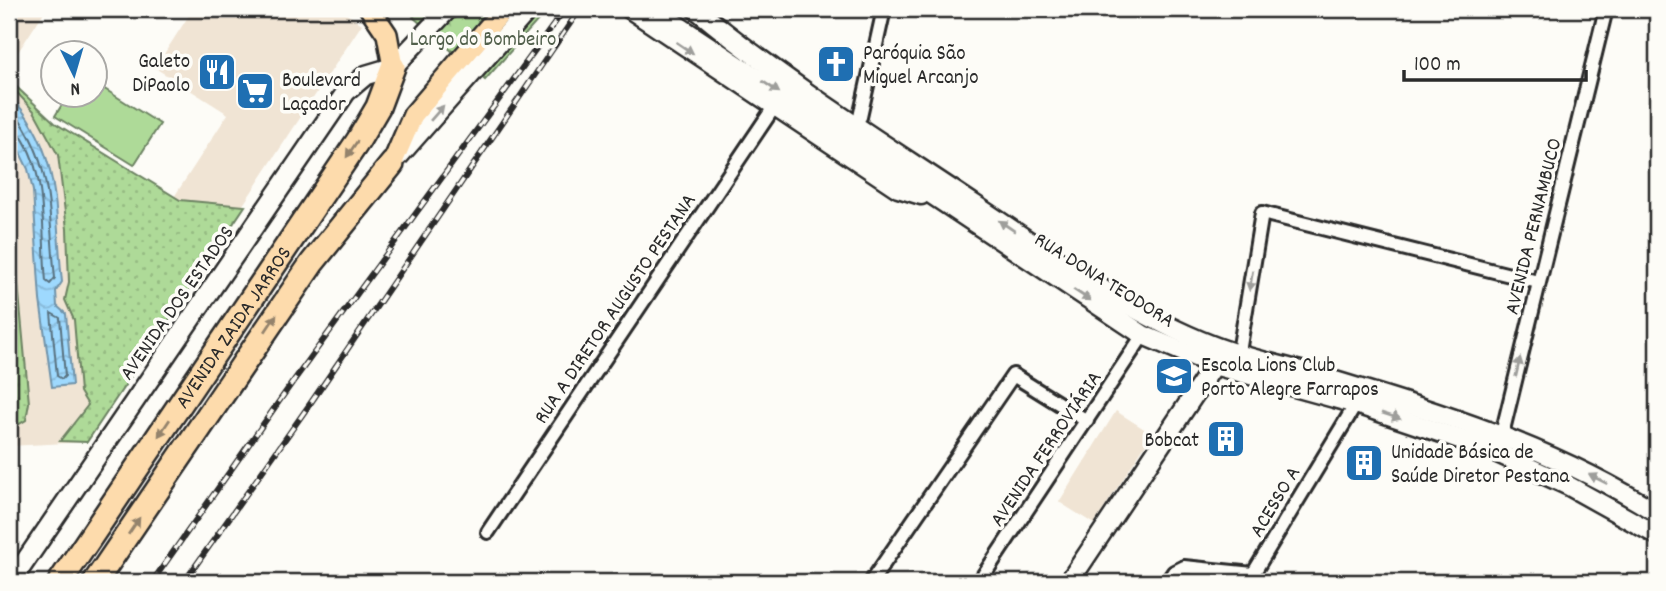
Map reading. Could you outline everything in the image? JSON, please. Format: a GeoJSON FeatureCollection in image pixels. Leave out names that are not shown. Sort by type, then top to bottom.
{"type":"FeatureCollection","features":[{"type":"Feature","properties":{"kind":"highway","name":"AVENIDA ZAIDA JARROS"},"geometry":{"type":"LineString","coordinates":[[60,582],[358,141],[382,97],[393,67]]}},
{"type":"Feature","properties":{"kind":"highway","name":"AVENIDA ZAIDA JARROS"},"geometry":{"type":"LineString","coordinates":[[95,582],[312,263],[392,164]]}},
{"type":"Feature","properties":{"kind":"main road"},"geometry":{"type":"LineString","coordinates":[[370,9],[387,34],[393,67]]}},
{"type":"Feature","properties":{"kind":"main road"},"geometry":{"type":"LineString","coordinates":[[393,67],[448,9]]}},
{"type":"Feature","properties":{"kind":"main road"},"geometry":{"type":"LineString","coordinates":[[392,164],[413,115],[504,9]]}},
{"type":"Feature","properties":{"kind":"main road"},"geometry":{"type":"LineString","coordinates":[[392,164],[529,9]]}},
{"type":"Feature","properties":{"kind":"main road"},"geometry":{"type":"LineString","coordinates":[[630,9],[898,188],[944,203]]}},
{"type":"Feature","properties":{"kind":"main road"},"geometry":{"type":"LineString","coordinates":[[653,9],[863,140]]}},
{"type":"Feature","properties":{"kind":"main road"},"geometry":{"type":"LineString","coordinates":[[696,9],[863,140]]}},
{"type":"Feature","properties":{"kind":"main road"},"geometry":{"type":"LineString","coordinates":[[710,9],[747,40],[860,117],[914,164]]}},
{"type":"Feature","properties":{"kind":"main road","name":"AVENIDA DOS ESTADOS"},"geometry":{"type":"LineString","coordinates":[[10,582],[332,111],[366,75],[393,67]]}},
{"type":"Feature","properties":{"kind":"main road","name":"RUA DONA TEODORA"},"geometry":{"type":"LineString","coordinates":[[863,140],[914,164],[1105,290],[1160,322],[1214,346],[1502,434],[1599,479],[1650,509]]}},
{"type":"Feature","properties":{"kind":"main road","name":"RUA DONA TEODORA"},"geometry":{"type":"LineString","coordinates":[[863,140],[944,203],[1143,335],[1214,366],[1356,404],[1489,449],[1567,485],[1657,535]]}},
{"type":"Feature","properties":{"kind":"main road"},"geometry":{"type":"LineString","coordinates":[[1069,582],[1214,366],[1214,346]]}},
{"type":"Feature","properties":{"kind":"main road"},"geometry":{"type":"LineString","coordinates":[[1632,520],[1650,509]]}},
{"type":"Feature","properties":{"kind":"street"},"geometry":{"type":"LineString","coordinates":[[860,117],[884,9]]}},
{"type":"Feature","properties":{"kind":"street","name":"AVENIDA PERNAMBUCO"},"geometry":{"type":"LineString","coordinates":[[1489,449],[1502,434],[1606,9]]}},
{"type":"Feature","properties":{"kind":"street","name":"RUA A DIRETOR AUGUSTO PESTANA"},"geometry":{"type":"LineString","coordinates":[[488,532],[774,107]]}},
{"type":"Feature","properties":{"kind":"street"},"geometry":{"type":"LineString","coordinates":[[1255,377],[1241,361],[1239,352],[1262,213],[1538,282]]}},
{"type":"Feature","properties":{"kind":"street","name":"AVENIDA FERROVIÁRIA"},"geometry":{"type":"LineString","coordinates":[[979,582],[1143,335]]}},
{"type":"Feature","properties":{"kind":"street"},"geometry":{"type":"LineString","coordinates":[[871,582],[1013,375],[1087,421]]}},
{"type":"Feature","properties":{"kind":"street","name":"ACESSO A"},"geometry":{"type":"LineString","coordinates":[[1167,582],[1174,572],[1184,567],[1253,574],[1356,404]]}},
{"type":"Feature","properties":{"kind":"shaded area"},"geometry":{"type":"Polygon","coordinates":[[[9,9],[46,9],[9,66],[9,9]]]}},
{"type":"Feature","properties":{"kind":"shaded area"},"geometry":{"type":"Polygon","coordinates":[[[193,9],[339,9],[362,24],[87,442],[9,446],[9,80],[55,123],[174,197],[228,114],[155,68],[193,9]]]}},
{"type":"Feature","properties":{"kind":"shaded area"},"geometry":{"type":"Polygon","coordinates":[[[1116,411],[1152,434],[1094,524],[1059,502],[1116,411]]]}},
{"type":"Feature","properties":{"kind":"green space","name":"Largo do Bombeiro"},"geometry":{"type":"Polygon","coordinates":[[[422,9],[548,9],[485,80],[413,17],[422,9]]]}},
{"type":"Feature","properties":{"kind":"green space"},"geometry":{"type":"Polygon","coordinates":[[[9,80],[55,123],[180,200],[245,206],[87,442],[60,441],[88,405],[80,392],[74,320],[65,300],[69,282],[67,229],[58,155],[34,111],[9,84],[9,80]]]}},
{"type":"Feature","properties":{"kind":"green space"},"geometry":{"type":"Polygon","coordinates":[[[108,91],[160,124],[134,165],[55,116],[60,108],[108,108],[108,91]]]}},
{"type":"Feature","properties":{"kind":"green space"},"geometry":{"type":"Polygon","coordinates":[[[9,185],[29,403],[26,420],[9,430],[9,185]]]}},
{"type":"Feature","properties":{"kind":"water"},"geometry":{"type":"Polygon","coordinates":[[[9,95],[26,115],[38,137],[52,182],[62,282],[56,291],[57,306],[66,314],[72,385],[52,387],[40,300],[33,191],[28,169],[9,130],[9,95]]]}},
{"type":"Feature","properties":{"kind":"railway"},"geometry":{"type":"LineString","coordinates":[[152,582],[292,383],[565,9]]}},
{"type":"Feature","properties":{"kind":"railway"},"geometry":{"type":"LineString","coordinates":[[184,582],[312,401],[580,9]]}},
{"type":"Feature","properties":{"kind":"place","name":"Paróquia São Miguel Arcanjo"},"geometry":{"type":"Point","coordinates":[836,64]}},
{"type":"Feature","properties":{"kind":"place","name":"Galeto DiPaolo"},"geometry":{"type":"Point","coordinates":[217,72]}},
{"type":"Feature","properties":{"kind":"place","name":"Boulevard Laçador"},"geometry":{"type":"Point","coordinates":[255,91]}},
{"type":"Feature","properties":{"kind":"place","name":"Escola Lions Club Porto Alegre Farrapos"},"geometry":{"type":"Point","coordinates":[1174,376]}},
{"type":"Feature","properties":{"kind":"place","name":"Bobcat"},"geometry":{"type":"Point","coordinates":[1226,439]}},
{"type":"Feature","properties":{"kind":"place","name":"Unidade Básica de Saúde Diretor Pestana"},"geometry":{"type":"Point","coordinates":[1364,463]}}]}
